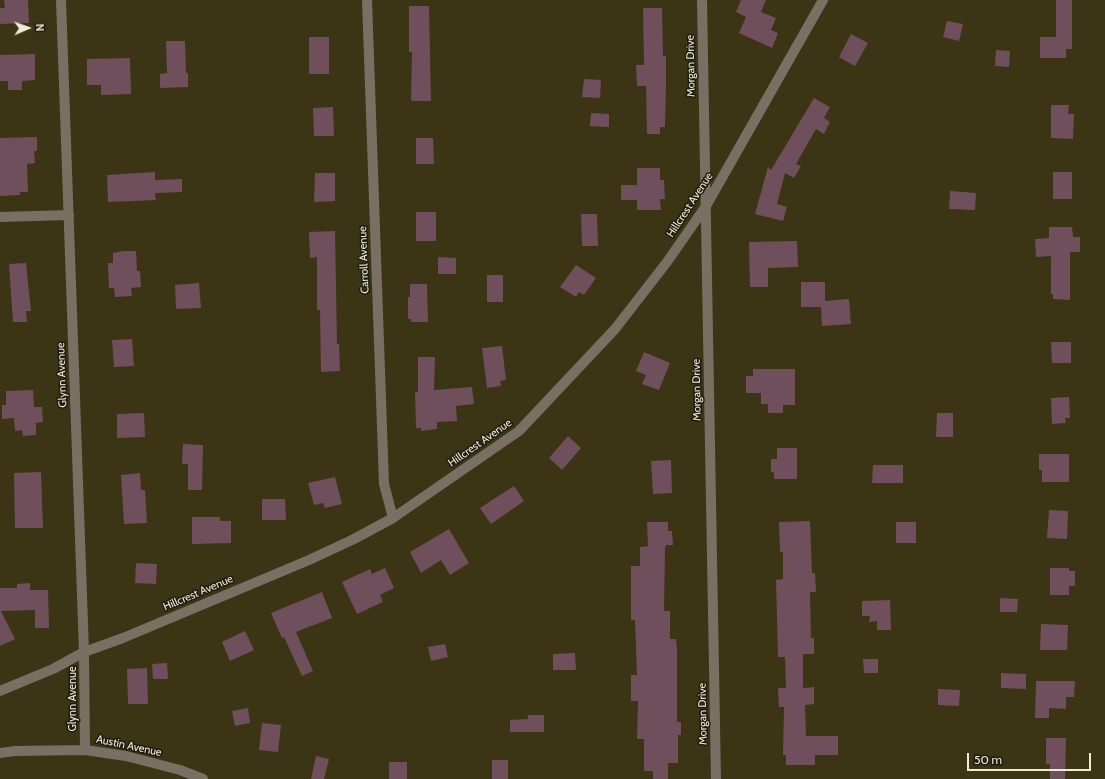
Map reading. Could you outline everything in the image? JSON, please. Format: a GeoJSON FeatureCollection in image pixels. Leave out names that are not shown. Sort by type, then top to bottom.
{"type":"FeatureCollection","features":[{"type":"Feature","properties":{"kind":"street","name":"Glynn Avenue"},"geometry":{"type":"LineString","coordinates":[[61,0],[84,652],[85,750]]}},
{"type":"Feature","properties":{"kind":"street","name":"Carroll Avenue"},"geometry":{"type":"LineString","coordinates":[[367,0],[384,484],[393,518]]}},
{"type":"Feature","properties":{"kind":"street","name":"Morgan Drive"},"geometry":{"type":"LineString","coordinates":[[702,0],[716,779]]}},
{"type":"Feature","properties":{"kind":"street","name":"Hillcrest Avenue"},"geometry":{"type":"LineString","coordinates":[[0,691],[53,669],[84,652],[123,638],[354,539],[393,518],[519,431],[615,329],[667,262],[706,206],[823,0]]}},
{"type":"Feature","properties":{"kind":"street"},"geometry":{"type":"LineString","coordinates":[[0,217],[69,215]]}},
{"type":"Feature","properties":{"kind":"street","name":"Austin Avenue"},"geometry":{"type":"LineString","coordinates":[[0,753],[14,751],[85,750],[126,756],[180,770],[203,779]]}},
{"type":"Feature","properties":{"kind":"building"},"geometry":{"type":"Polygon","coordinates":[[[4,0],[28,0],[29,23],[0,24],[0,8],[5,8],[4,0]]]}},
{"type":"Feature","properties":{"kind":"building"},"geometry":{"type":"Polygon","coordinates":[[[741,0],[766,0],[761,12],[776,18],[771,30],[778,33],[772,48],[739,33],[746,17],[736,12],[741,0]]]}},
{"type":"Feature","properties":{"kind":"building"},"geometry":{"type":"Polygon","coordinates":[[[1056,0],[1072,0],[1072,49],[1066,49],[1066,58],[1040,58],[1040,37],[1056,37],[1056,0]]]}},
{"type":"Feature","properties":{"kind":"building"},"geometry":{"type":"Polygon","coordinates":[[[409,6],[429,6],[431,101],[411,101],[412,52],[409,52],[409,6]]]}},
{"type":"Feature","properties":{"kind":"building"},"geometry":{"type":"Polygon","coordinates":[[[643,8],[662,8],[663,56],[666,56],[666,86],[665,127],[660,127],[660,134],[647,134],[646,86],[637,86],[636,65],[644,65],[643,8]]]}},
{"type":"Feature","properties":{"kind":"building"},"geometry":{"type":"Polygon","coordinates":[[[947,21],[963,24],[959,41],[943,37],[947,21]]]}},
{"type":"Feature","properties":{"kind":"building"},"geometry":{"type":"Polygon","coordinates":[[[851,34],[868,43],[855,66],[839,57],[851,34]]]}},
{"type":"Feature","properties":{"kind":"building"},"geometry":{"type":"Polygon","coordinates":[[[309,37],[329,37],[329,74],[309,74],[309,37]]]}},
{"type":"Feature","properties":{"kind":"building"},"geometry":{"type":"Polygon","coordinates":[[[166,41],[185,41],[188,87],[160,88],[160,74],[167,73],[166,41]]]}},
{"type":"Feature","properties":{"kind":"building"},"geometry":{"type":"Polygon","coordinates":[[[996,50],[1010,51],[1009,67],[995,66],[996,50]]]}},
{"type":"Feature","properties":{"kind":"building"},"geometry":{"type":"Polygon","coordinates":[[[35,54],[35,80],[22,81],[22,90],[8,90],[8,81],[0,81],[0,55],[35,54]]]}},
{"type":"Feature","properties":{"kind":"building"},"geometry":{"type":"Polygon","coordinates":[[[130,58],[131,94],[101,95],[101,85],[87,85],[87,59],[130,58]]]}},
{"type":"Feature","properties":{"kind":"building"},"geometry":{"type":"Polygon","coordinates":[[[584,79],[601,80],[600,98],[582,97],[584,79]]]}},
{"type":"Feature","properties":{"kind":"building"},"geometry":{"type":"Polygon","coordinates":[[[814,98],[830,107],[824,118],[830,122],[824,134],[816,129],[796,164],[801,166],[794,178],[785,173],[777,204],[787,207],[783,221],[755,214],[768,167],[771,170],[814,98]]]}},
{"type":"Feature","properties":{"kind":"building"},"geometry":{"type":"Polygon","coordinates":[[[1051,105],[1069,105],[1068,114],[1074,114],[1073,139],[1051,138],[1051,105]]]}},
{"type":"Feature","properties":{"kind":"building"},"geometry":{"type":"Polygon","coordinates":[[[333,107],[334,136],[314,136],[313,108],[333,107]]]}},
{"type":"Feature","properties":{"kind":"building"},"geometry":{"type":"Polygon","coordinates":[[[591,113],[609,114],[609,127],[590,126],[591,113]]]}},
{"type":"Feature","properties":{"kind":"building"},"geometry":{"type":"Polygon","coordinates":[[[37,137],[37,151],[34,151],[35,163],[27,164],[28,192],[20,192],[20,195],[0,196],[0,138],[37,137]]]}},
{"type":"Feature","properties":{"kind":"building"},"geometry":{"type":"Polygon","coordinates":[[[416,138],[433,138],[434,164],[416,164],[416,138]]]}},
{"type":"Feature","properties":{"kind":"building"},"geometry":{"type":"Polygon","coordinates":[[[637,168],[660,168],[660,180],[664,180],[665,199],[660,199],[661,210],[637,210],[637,200],[621,200],[621,185],[637,185],[637,168]]]}},
{"type":"Feature","properties":{"kind":"building"},"geometry":{"type":"Polygon","coordinates":[[[155,172],[155,180],[182,179],[182,192],[155,193],[156,200],[108,202],[107,175],[155,172]]]}},
{"type":"Feature","properties":{"kind":"building"},"geometry":{"type":"Polygon","coordinates":[[[1053,172],[1072,172],[1072,199],[1053,199],[1053,172]]]}},
{"type":"Feature","properties":{"kind":"building"},"geometry":{"type":"Polygon","coordinates":[[[315,173],[335,173],[335,201],[314,202],[315,173]]]}},
{"type":"Feature","properties":{"kind":"building"},"geometry":{"type":"Polygon","coordinates":[[[950,191],[976,193],[975,210],[949,209],[950,191]]]}},
{"type":"Feature","properties":{"kind":"building"},"geometry":{"type":"Polygon","coordinates":[[[416,212],[436,212],[436,241],[416,241],[416,212]]]}},
{"type":"Feature","properties":{"kind":"building"},"geometry":{"type":"Polygon","coordinates":[[[581,214],[597,214],[598,246],[582,246],[581,214]]]}},
{"type":"Feature","properties":{"kind":"building"},"geometry":{"type":"Polygon","coordinates":[[[1049,227],[1072,227],[1073,237],[1080,237],[1080,252],[1070,252],[1070,300],[1053,299],[1053,294],[1051,294],[1051,256],[1036,257],[1035,239],[1049,238],[1049,227]]]}},
{"type":"Feature","properties":{"kind":"building"},"geometry":{"type":"Polygon","coordinates":[[[335,231],[337,344],[339,344],[340,371],[321,372],[320,310],[317,310],[317,257],[310,258],[309,232],[335,231]]]}},
{"type":"Feature","properties":{"kind":"building"},"geometry":{"type":"Polygon","coordinates":[[[797,241],[798,267],[768,268],[768,287],[750,287],[749,242],[797,241]]]}},
{"type":"Feature","properties":{"kind":"building"},"geometry":{"type":"Polygon","coordinates":[[[136,251],[137,271],[140,271],[141,287],[131,288],[132,296],[115,297],[114,288],[109,288],[108,263],[113,263],[113,253],[136,251]]]}},
{"type":"Feature","properties":{"kind":"building"},"geometry":{"type":"Polygon","coordinates":[[[438,257],[456,258],[456,274],[438,274],[438,257]]]}},
{"type":"Feature","properties":{"kind":"building"},"geometry":{"type":"Polygon","coordinates":[[[26,263],[31,311],[26,311],[27,322],[13,322],[9,264],[26,263]]]}},
{"type":"Feature","properties":{"kind":"building"},"geometry":{"type":"Polygon","coordinates":[[[576,265],[596,278],[584,295],[579,292],[576,297],[560,287],[576,265]]]}},
{"type":"Feature","properties":{"kind":"building"},"geometry":{"type":"Polygon","coordinates":[[[487,275],[503,275],[503,302],[487,302],[487,275]]]}},
{"type":"Feature","properties":{"kind":"building"},"geometry":{"type":"Polygon","coordinates":[[[801,282],[825,282],[825,301],[849,299],[851,324],[822,326],[821,307],[801,307],[801,282]]]}},
{"type":"Feature","properties":{"kind":"building"},"geometry":{"type":"Polygon","coordinates":[[[199,283],[201,308],[176,309],[175,285],[199,283]]]}},
{"type":"Feature","properties":{"kind":"building"},"geometry":{"type":"Polygon","coordinates":[[[410,284],[427,284],[428,322],[411,322],[411,319],[408,319],[408,297],[410,297],[410,284]]]}},
{"type":"Feature","properties":{"kind":"building"},"geometry":{"type":"Polygon","coordinates":[[[132,339],[134,366],[114,367],[112,340],[132,339]]]}},
{"type":"Feature","properties":{"kind":"building"},"geometry":{"type":"Polygon","coordinates":[[[1051,342],[1071,342],[1071,363],[1052,363],[1051,342]]]}},
{"type":"Feature","properties":{"kind":"building"},"geometry":{"type":"Polygon","coordinates":[[[502,346],[506,380],[500,381],[501,386],[487,388],[482,348],[502,346]]]}},
{"type":"Feature","properties":{"kind":"building"},"geometry":{"type":"Polygon","coordinates":[[[644,352],[670,363],[659,390],[642,384],[646,375],[636,371],[644,352]]]}},
{"type":"Feature","properties":{"kind":"building"},"geometry":{"type":"Polygon","coordinates":[[[418,357],[435,357],[434,390],[472,387],[474,404],[456,406],[457,421],[437,422],[437,429],[421,431],[421,428],[416,428],[415,392],[418,392],[418,357]]]}},
{"type":"Feature","properties":{"kind":"building"},"geometry":{"type":"Polygon","coordinates":[[[753,369],[795,369],[795,405],[783,405],[783,413],[768,413],[768,404],[761,404],[761,393],[746,393],[746,376],[753,376],[753,369]]]}},
{"type":"Feature","properties":{"kind":"building"},"geometry":{"type":"Polygon","coordinates":[[[33,390],[34,407],[42,407],[43,422],[36,423],[36,435],[23,436],[22,430],[15,431],[14,418],[2,419],[2,405],[6,405],[6,391],[33,390]]]}},
{"type":"Feature","properties":{"kind":"building"},"geometry":{"type":"Polygon","coordinates":[[[1069,397],[1070,418],[1065,418],[1066,423],[1052,424],[1051,398],[1069,397]]]}},
{"type":"Feature","properties":{"kind":"building"},"geometry":{"type":"Polygon","coordinates":[[[144,413],[145,437],[117,438],[117,414],[144,413]]]}},
{"type":"Feature","properties":{"kind":"building"},"geometry":{"type":"Polygon","coordinates":[[[937,413],[953,413],[953,437],[936,437],[937,413]]]}},
{"type":"Feature","properties":{"kind":"building"},"geometry":{"type":"Polygon","coordinates":[[[568,436],[581,448],[562,470],[549,458],[568,436]]]}},
{"type":"Feature","properties":{"kind":"building"},"geometry":{"type":"Polygon","coordinates":[[[183,444],[203,445],[202,490],[188,490],[188,464],[182,464],[183,444]]]}},
{"type":"Feature","properties":{"kind":"building"},"geometry":{"type":"Polygon","coordinates":[[[777,448],[797,448],[797,479],[774,479],[774,472],[771,472],[771,459],[777,459],[777,448]]]}},
{"type":"Feature","properties":{"kind":"building"},"geometry":{"type":"Polygon","coordinates":[[[1039,454],[1069,454],[1069,482],[1042,482],[1042,470],[1039,470],[1039,454]]]}},
{"type":"Feature","properties":{"kind":"building"},"geometry":{"type":"Polygon","coordinates":[[[671,460],[672,493],[653,494],[651,461],[671,460]]]}},
{"type":"Feature","properties":{"kind":"building"},"geometry":{"type":"Polygon","coordinates":[[[873,465],[903,465],[903,483],[872,483],[873,465]]]}},
{"type":"Feature","properties":{"kind":"building"},"geometry":{"type":"Polygon","coordinates":[[[41,472],[43,528],[15,528],[14,473],[41,472]]]}},
{"type":"Feature","properties":{"kind":"building"},"geometry":{"type":"Polygon","coordinates":[[[140,473],[141,490],[145,490],[147,523],[124,524],[121,475],[140,473]]]}},
{"type":"Feature","properties":{"kind":"building"},"geometry":{"type":"Polygon","coordinates":[[[335,477],[342,504],[325,508],[323,503],[314,505],[308,483],[335,477]]]}},
{"type":"Feature","properties":{"kind":"building"},"geometry":{"type":"Polygon","coordinates":[[[514,486],[524,501],[491,524],[480,508],[514,486]]]}},
{"type":"Feature","properties":{"kind":"building"},"geometry":{"type":"Polygon","coordinates":[[[262,499],[285,499],[286,520],[262,520],[262,499]]]}},
{"type":"Feature","properties":{"kind":"building"},"geometry":{"type":"Polygon","coordinates":[[[1049,510],[1068,511],[1067,539],[1047,538],[1049,510]]]}},
{"type":"Feature","properties":{"kind":"building"},"geometry":{"type":"Polygon","coordinates":[[[192,517],[220,517],[220,521],[231,521],[231,543],[192,544],[192,517]]]}},
{"type":"Feature","properties":{"kind":"building"},"geometry":{"type":"Polygon","coordinates":[[[810,521],[812,573],[815,573],[816,592],[810,592],[811,638],[814,638],[814,654],[803,654],[803,688],[814,687],[814,704],[805,705],[806,736],[838,736],[838,755],[815,755],[815,765],[786,765],[786,755],[783,755],[784,707],[779,707],[778,688],[786,688],[785,657],[778,657],[776,580],[783,579],[783,552],[780,552],[779,522],[810,521]]]}},
{"type":"Feature","properties":{"kind":"building"},"geometry":{"type":"Polygon","coordinates":[[[647,522],[668,522],[668,531],[672,531],[673,545],[666,545],[665,547],[664,611],[670,611],[670,639],[676,639],[677,722],[681,722],[681,735],[678,735],[678,763],[668,763],[668,779],[653,779],[653,771],[644,771],[644,739],[637,739],[638,701],[631,701],[631,675],[637,675],[635,620],[631,620],[631,566],[640,566],[640,547],[648,546],[647,522]]]}},
{"type":"Feature","properties":{"kind":"building"},"geometry":{"type":"Polygon","coordinates":[[[896,522],[916,522],[916,543],[896,543],[896,522]]]}},
{"type":"Feature","properties":{"kind":"building"},"geometry":{"type":"Polygon","coordinates":[[[449,529],[469,563],[450,575],[441,560],[421,573],[410,552],[449,529]]]}},
{"type":"Feature","properties":{"kind":"building"},"geometry":{"type":"Polygon","coordinates":[[[136,563],[157,564],[156,584],[135,583],[136,563]]]}},
{"type":"Feature","properties":{"kind":"building"},"geometry":{"type":"Polygon","coordinates":[[[385,568],[394,588],[380,595],[383,602],[357,614],[342,582],[370,569],[372,574],[385,568]]]}},
{"type":"Feature","properties":{"kind":"building"},"geometry":{"type":"Polygon","coordinates":[[[1050,568],[1069,568],[1069,571],[1075,571],[1075,586],[1069,586],[1069,595],[1050,595],[1050,568]]]}},
{"type":"Feature","properties":{"kind":"building"},"geometry":{"type":"Polygon","coordinates":[[[30,583],[30,590],[48,590],[49,628],[35,628],[35,610],[1,611],[15,639],[0,646],[0,588],[17,588],[17,584],[30,583]]]}},
{"type":"Feature","properties":{"kind":"building"},"geometry":{"type":"Polygon","coordinates":[[[322,592],[332,618],[296,632],[313,671],[302,676],[271,613],[322,592]]]}},
{"type":"Feature","properties":{"kind":"building"},"geometry":{"type":"Polygon","coordinates":[[[1000,598],[1018,599],[1017,612],[1000,612],[1000,598]]]}},
{"type":"Feature","properties":{"kind":"building"},"geometry":{"type":"Polygon","coordinates":[[[890,600],[891,630],[877,630],[877,621],[869,622],[870,616],[862,616],[862,601],[890,600]]]}},
{"type":"Feature","properties":{"kind":"building"},"geometry":{"type":"Polygon","coordinates":[[[1041,624],[1068,625],[1067,650],[1040,650],[1041,624]]]}},
{"type":"Feature","properties":{"kind":"building"},"geometry":{"type":"Polygon","coordinates":[[[245,631],[254,650],[230,661],[222,642],[245,631]]]}},
{"type":"Feature","properties":{"kind":"building"},"geometry":{"type":"Polygon","coordinates":[[[445,644],[448,657],[431,661],[428,647],[445,644]]]}},
{"type":"Feature","properties":{"kind":"building"},"geometry":{"type":"Polygon","coordinates":[[[575,653],[576,670],[553,670],[553,654],[575,653]]]}},
{"type":"Feature","properties":{"kind":"building"},"geometry":{"type":"Polygon","coordinates":[[[863,659],[878,659],[878,673],[864,673],[863,659]]]}},
{"type":"Feature","properties":{"kind":"building"},"geometry":{"type":"Polygon","coordinates":[[[167,663],[168,679],[153,679],[152,664],[167,663]]]}},
{"type":"Feature","properties":{"kind":"building"},"geometry":{"type":"Polygon","coordinates":[[[147,668],[148,704],[128,704],[127,669],[147,668]]]}},
{"type":"Feature","properties":{"kind":"building"},"geometry":{"type":"Polygon","coordinates":[[[1001,673],[1026,674],[1026,689],[1001,688],[1001,673]]]}},
{"type":"Feature","properties":{"kind":"building"},"geometry":{"type":"Polygon","coordinates":[[[1036,681],[1075,681],[1074,697],[1066,697],[1066,709],[1049,708],[1049,718],[1035,718],[1036,681]]]}},
{"type":"Feature","properties":{"kind":"building"},"geometry":{"type":"Polygon","coordinates":[[[938,689],[960,690],[959,706],[938,705],[938,689]]]}},
{"type":"Feature","properties":{"kind":"building"},"geometry":{"type":"Polygon","coordinates":[[[248,708],[250,723],[235,726],[232,711],[248,708]]]}},
{"type":"Feature","properties":{"kind":"building"},"geometry":{"type":"Polygon","coordinates":[[[528,715],[544,715],[544,732],[510,732],[510,720],[528,719],[528,715]]]}},
{"type":"Feature","properties":{"kind":"building"},"geometry":{"type":"Polygon","coordinates":[[[262,723],[281,725],[278,752],[259,750],[262,723]]]}},
{"type":"Feature","properties":{"kind":"building"},"geometry":{"type":"Polygon","coordinates":[[[1046,738],[1066,738],[1065,779],[1050,779],[1050,764],[1046,764],[1046,738]]]}},
{"type":"Feature","properties":{"kind":"building"},"geometry":{"type":"Polygon","coordinates":[[[316,756],[329,759],[324,779],[311,779],[316,756]]]}},
{"type":"Feature","properties":{"kind":"building"},"geometry":{"type":"Polygon","coordinates":[[[492,760],[508,760],[508,779],[492,779],[492,760]]]}},
{"type":"Feature","properties":{"kind":"building"},"geometry":{"type":"Polygon","coordinates":[[[389,762],[407,762],[407,779],[389,779],[389,762]]]}}]}
